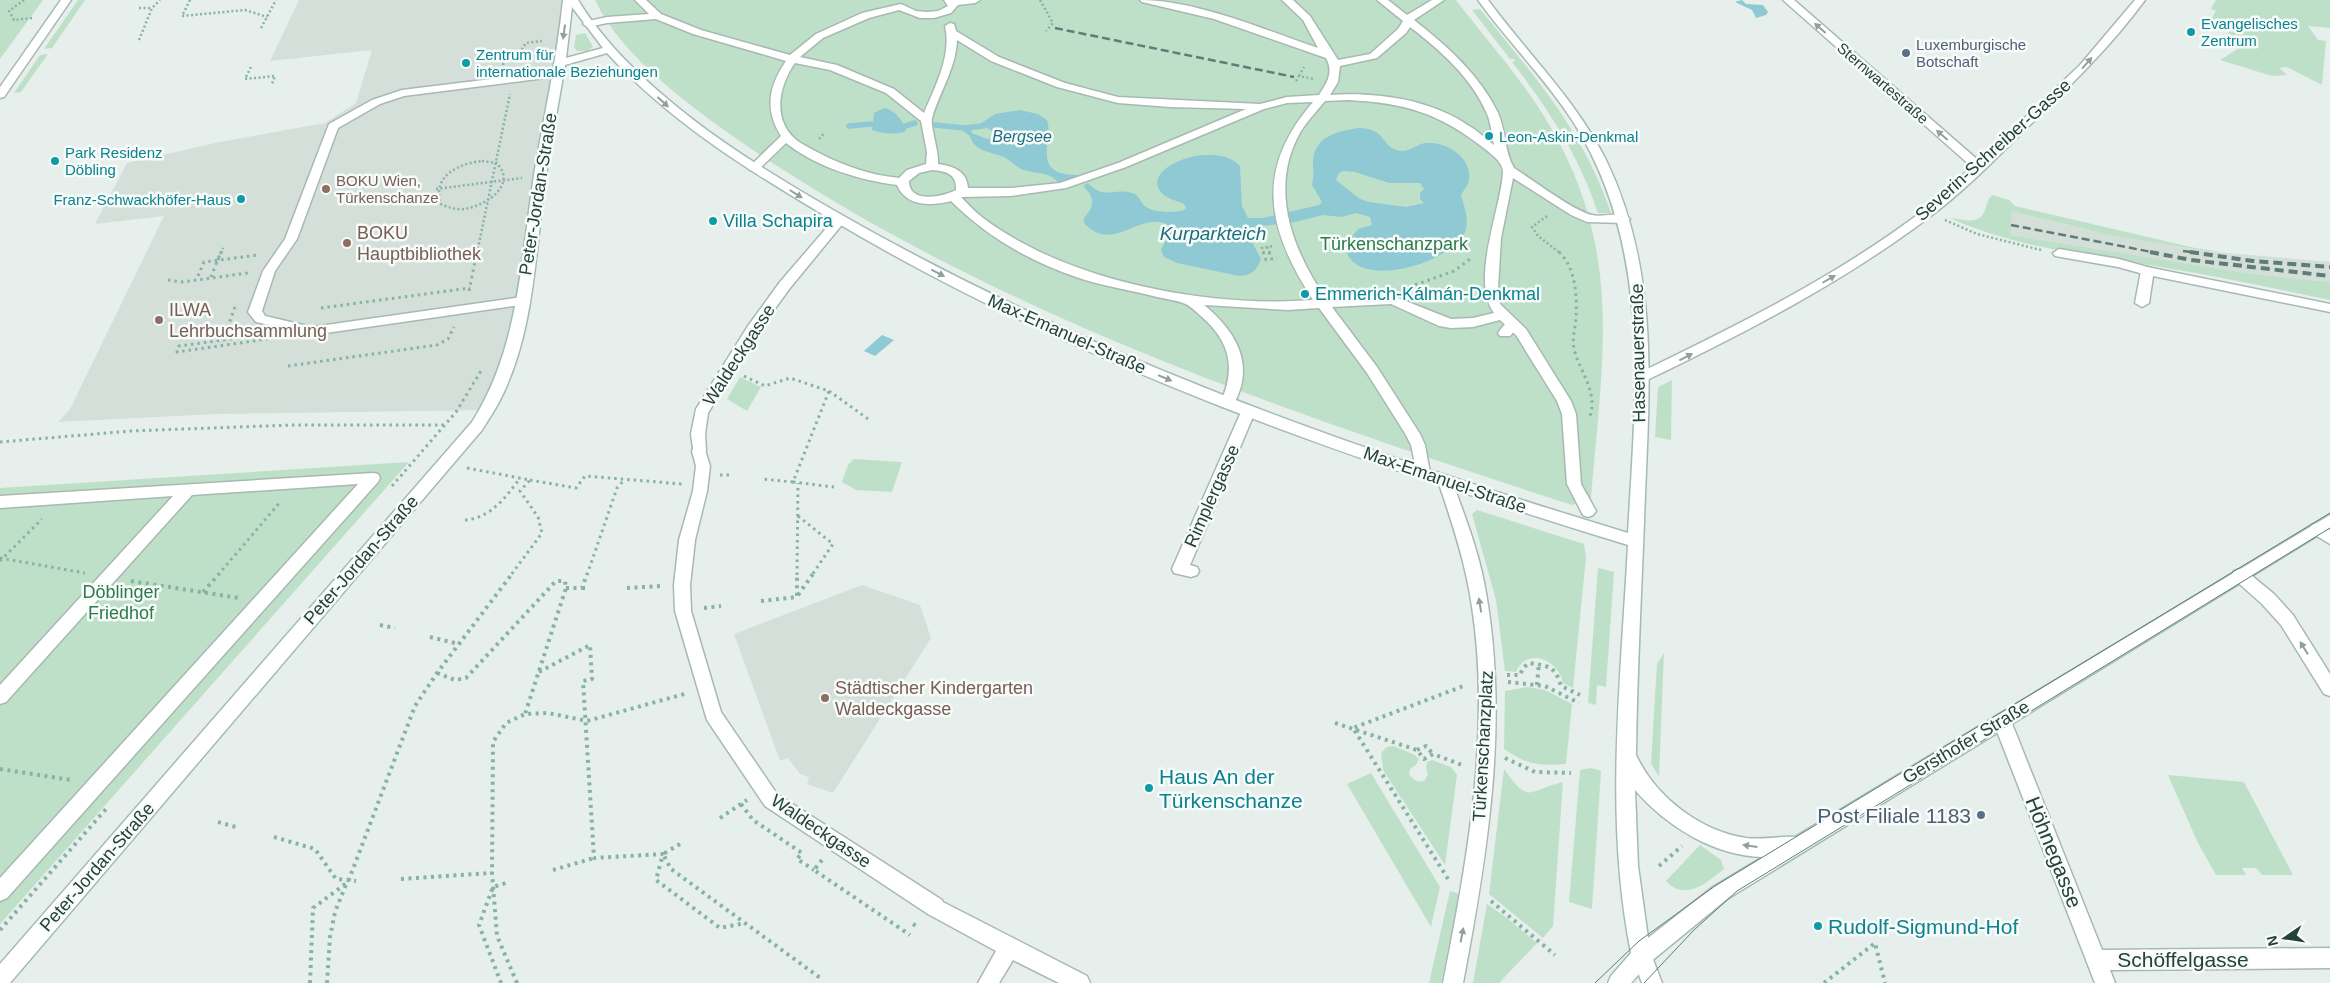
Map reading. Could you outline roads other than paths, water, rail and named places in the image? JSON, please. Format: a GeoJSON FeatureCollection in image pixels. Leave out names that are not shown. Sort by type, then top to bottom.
{"type":"FeatureCollection","features":[{"type":"Feature","properties":{"kind":"street"},"geometry":{"type":"LineString","coordinates":[[0,95],[66,0]]}},
{"type":"Feature","properties":{"kind":"street","name":"Peter-Jordan-Straße"},"geometry":{"type":"LineString","coordinates":[[0,979],[487,412],[495,399],[509,366],[522,301],[568,0]]}},
{"type":"Feature","properties":{"kind":"street","name":"Max-Emanuel-Straße"},"geometry":{"type":"LineString","coordinates":[[573,0],[588,24],[610,49],[670,109],[754,168],[839,221],[993,301],[1094,348],[1248,412],[1422,473],[1635,541]]}},
{"type":"Feature","properties":{"kind":"street"},"geometry":{"type":"LineString","coordinates":[[640,0],[656,16],[697,32],[792,59],[833,67],[871,82],[890,91],[926,120]]}},
{"type":"Feature","properties":{"kind":"street"},"geometry":{"type":"LineString","coordinates":[[902,182],[871,178],[854,173],[826,161],[787,137],[777,117],[776,93],[778,83],[792,59],[810,43],[842,25],[902,3],[916,14],[943,13],[953,7],[952,2],[975,0]]}},
{"type":"Feature","properties":{"kind":"street"},"geometry":{"type":"LineString","coordinates":[[1145,0],[1217,17],[1326,54]]}},
{"type":"Feature","properties":{"kind":"street"},"geometry":{"type":"LineString","coordinates":[[1287,0],[1305,15],[1326,54],[1335,64],[1336,73],[1332,83],[1298,127],[1284,156],[1279,188],[1281,219],[1294,258],[1323,304],[1367,363],[1413,434],[1418,445],[1422,473]]}},
{"type":"Feature","properties":{"kind":"street"},"geometry":{"type":"LineString","coordinates":[[1382,0],[1438,44],[1462,67],[1482,94],[1493,115],[1502,157],[1509,170],[1575,212],[1591,218],[1624,219]]}},
{"type":"Feature","properties":{"kind":"street"},"geometry":{"type":"LineString","coordinates":[[1335,64],[1373,56],[1402,31],[1412,16],[1439,0]]}},
{"type":"Feature","properties":{"kind":"street","name":"Hasenauerstraße"},"geometry":{"type":"LineString","coordinates":[[1483,0],[1578,121],[1603,167],[1624,219],[1636,271],[1640,304],[1642,378],[1638,513],[1635,541]]}},
{"type":"Feature","properties":{"kind":"street","name":"Sternwartestraße"},"geometry":{"type":"LineString","coordinates":[[1788,0],[1979,167]]}},
{"type":"Feature","properties":{"kind":"street","name":"Severin-Schreiber-Gasse"},"geometry":{"type":"LineString","coordinates":[[1642,378],[1753,323],[1839,273],[1928,212],[1979,167],[2084,67],[2140,0]]}},
{"type":"Feature","properties":{"kind":"street"},"geometry":{"type":"LineString","coordinates":[[943,13],[954,33],[995,59],[1087,93],[1139,103],[1232,104],[1260,107]]}},
{"type":"Feature","properties":{"kind":"street"},"geometry":{"type":"LineString","coordinates":[[588,24],[607,20],[656,16]]}},
{"type":"Feature","properties":{"kind":"street"},"geometry":{"type":"LineString","coordinates":[[932,167],[933,152],[926,120],[940,89],[954,33]]}},
{"type":"Feature","properties":{"kind":"street"},"geometry":{"type":"LineString","coordinates":[[522,301],[312,331],[261,319],[254,312],[269,270],[291,239],[333,126],[376,102],[402,93],[558,69],[610,49]]}},
{"type":"Feature","properties":{"kind":"street"},"geometry":{"type":"LineString","coordinates":[[902,182],[905,190],[920,199],[940,200],[958,194],[1026,191],[1062,186],[1122,165],[1260,107],[1287,100],[1321,98],[1384,99],[1432,112],[1464,127],[1502,157]]}},
{"type":"Feature","properties":{"kind":"street"},"geometry":{"type":"LineString","coordinates":[[754,168],[787,137]]}},
{"type":"Feature","properties":{"kind":"street"},"geometry":{"type":"LineString","coordinates":[[902,182],[911,173],[932,167],[956,172],[961,178],[958,194],[977,220],[1004,238],[1044,259],[1081,274],[1189,300],[1288,306],[1383,299],[1393,300],[1452,324],[1489,320],[1502,315]]}},
{"type":"Feature","properties":{"kind":"street"},"geometry":{"type":"LineString","coordinates":[[1509,170],[1495,238],[1492,288],[1494,304],[1509,328],[1553,382],[1564,401],[1570,418],[1574,484],[1588,511]]}},
{"type":"Feature","properties":{"kind":"street","name":"Waldeckgasse"},"geometry":{"type":"LineString","coordinates":[[839,221],[785,285],[753,329],[701,413],[698,434],[699,450],[704,466],[701,486],[687,540],[682,585],[683,611],[713,715],[771,800],[935,907],[1008,948],[1080,983]]}},
{"type":"Feature","properties":{"kind":"street"},"geometry":{"type":"LineString","coordinates":[[2059,253],[2119,263],[2147,271],[2330,308]]}},
{"type":"Feature","properties":{"kind":"street"},"geometry":{"type":"LineString","coordinates":[[2142,303],[2147,271]]}},
{"type":"Feature","properties":{"kind":"street"},"geometry":{"type":"LineString","coordinates":[[1189,300],[1217,321],[1225,333],[1232,350],[1236,368],[1236,383],[1227,404]]}},
{"type":"Feature","properties":{"kind":"street","name":"Rimplergasse"},"geometry":{"type":"LineString","coordinates":[[1191,571],[1180,569],[1248,412]]}},
{"type":"Feature","properties":{"kind":"street"},"geometry":{"type":"LineString","coordinates":[[0,502],[373,478],[0,892]]}},
{"type":"Feature","properties":{"kind":"street","name":"Türkenschanzplatz"},"geometry":{"type":"LineString","coordinates":[[1446,481],[1474,570],[1483,622],[1488,676],[1482,798],[1471,890],[1453,983]]}},
{"type":"Feature","properties":{"kind":"street"},"geometry":{"type":"LineString","coordinates":[[0,697],[189,489]]}},
{"type":"Feature","properties":{"kind":"street","name":"Gersthofer Straße"},"geometry":{"type":"LineString","coordinates":[[1618,983],[1642,956],[1720,893],[2240,575],[2326,529]]}},
{"type":"Feature","properties":{"kind":"street"},"geometry":{"type":"LineString","coordinates":[[1635,541],[1626,752],[1627,865],[1642,956],[1652,983]]}},
{"type":"Feature","properties":{"kind":"street"},"geometry":{"type":"LineString","coordinates":[[2240,575],[2268,599],[2287,620],[2330,689]]}},
{"type":"Feature","properties":{"kind":"street","name":"Höhnegasse"},"geometry":{"type":"LineString","coordinates":[[2002,721],[2105,983]]}},
{"type":"Feature","properties":{"kind":"street"},"geometry":{"type":"LineString","coordinates":[[1626,752],[1634,773],[1644,787],[1674,814],[1701,830],[1727,842],[1753,847],[1798,844]]}},
{"type":"Feature","properties":{"kind":"street"},"geometry":{"type":"LineString","coordinates":[[988,983],[1008,948]]}},
{"type":"Feature","properties":{"kind":"street","name":"Schöffelgasse"},"geometry":{"type":"LineString","coordinates":[[2096,960],[2330,958]]}},
{"type":"Feature","properties":{"kind":"water"},"geometry":{"type":"Polygon","coordinates":[[[1742,0],[1746,4],[1763,5],[1768,12],[1766,15],[1756,18],[1752,10],[1735,2],[1742,0]]]}},
{"type":"Feature","properties":{"kind":"water"},"geometry":{"type":"Polygon","coordinates":[[[884,108],[898,116],[906,131],[889,134],[872,130],[874,113],[884,108]]]}},
{"type":"Feature","properties":{"kind":"water","name":"Bergsee"},"geometry":{"type":"Polygon","coordinates":[[[1020,110],[1038,114],[1047,120],[1047,155],[1051,167],[1059,173],[1082,177],[1059,184],[1052,177],[1021,169],[1004,157],[982,150],[974,144],[969,132],[987,139],[994,138],[994,132],[980,124],[995,114],[1020,110]]]}},
{"type":"Feature","properties":{"kind":"water","name":"Kurparkteich"},"geometry":{"type":"Polygon","coordinates":[[[1359,128],[1375,131],[1388,145],[1397,150],[1405,151],[1422,144],[1433,143],[1449,148],[1462,157],[1469,171],[1469,181],[1461,196],[1467,225],[1464,234],[1454,245],[1439,256],[1421,264],[1381,271],[1363,268],[1351,260],[1345,245],[1358,229],[1372,225],[1370,217],[1356,213],[1342,217],[1323,215],[1295,222],[1252,227],[1249,236],[1261,259],[1253,272],[1239,276],[1177,263],[1164,257],[1161,250],[1171,230],[1168,225],[1158,222],[1147,223],[1116,234],[1105,235],[1095,232],[1084,223],[1084,218],[1092,206],[1090,194],[1083,186],[1088,183],[1099,191],[1120,191],[1135,194],[1145,206],[1153,210],[1175,212],[1184,210],[1186,208],[1184,204],[1162,194],[1157,182],[1162,173],[1171,165],[1199,155],[1215,155],[1229,158],[1240,166],[1242,206],[1248,218],[1263,218],[1319,205],[1322,202],[1312,185],[1314,153],[1322,141],[1329,136],[1359,128]],[[1343,171],[1339,173],[1336,180],[1360,199],[1406,207],[1424,203],[1420,199],[1420,193],[1424,189],[1420,183],[1389,183],[1355,172],[1343,171]]]}},
{"type":"Feature","properties":{"kind":"water"},"geometry":{"type":"Polygon","coordinates":[[[882,335],[894,340],[875,356],[864,351],[882,335]]]}},
{"type":"Feature","properties":{"kind":"waterway"},"geometry":{"type":"LineString","coordinates":[[905,126],[915,123]]}},
{"type":"Feature","properties":{"kind":"waterway"},"geometry":{"type":"LineString","coordinates":[[849,126],[871,124]]}},
{"type":"Feature","properties":{"kind":"waterway"},"geometry":{"type":"LineString","coordinates":[[935,125],[964,128]]}},
{"type":"Feature","properties":{"kind":"waterway"},"geometry":{"type":"LineString","coordinates":[[964,128],[983,126]]}},
{"type":"Feature","properties":{"kind":"waterway"},"geometry":{"type":"LineString","coordinates":[[964,128],[969,132]]}},
{"type":"Feature","properties":{"kind":"tram line"},"geometry":{"type":"LineString","coordinates":[[1595,983],[1639,941],[1715,886],[2330,513]]}},
{"type":"Feature","properties":{"kind":"tram line"},"geometry":{"type":"LineString","coordinates":[[1644,983],[1694,930],[1737,891],[2330,528]]}},
{"type":"Feature","properties":{"kind":"railway"},"geometry":{"type":"LineString","coordinates":[[1055,28],[1294,77]]}},
{"type":"Feature","properties":{"kind":"railway"},"geometry":{"type":"LineString","coordinates":[[2011,225],[2157,253]]}},
{"type":"Feature","properties":{"kind":"railway"},"geometry":{"type":"LineString","coordinates":[[2183,251],[2199,253]]}},
{"type":"Feature","properties":{"kind":"railway"},"geometry":{"type":"LineString","coordinates":[[2150,252],[2191,260],[2330,276]]}},
{"type":"Feature","properties":{"kind":"railway"},"geometry":{"type":"LineString","coordinates":[[2190,252],[2253,261],[2330,267]]}},
{"type":"Feature","properties":{"kind":"place","name":"Evangelisches Zentrum"},"geometry":{"type":"Point","coordinates":[2191,32]}},
{"type":"Feature","properties":{"kind":"place","name":"Luxemburgische Botschaft"},"geometry":{"type":"Point","coordinates":[1906,53]}},
{"type":"Feature","properties":{"kind":"place","name":"Zentrum für internationale Beziehungen"},"geometry":{"type":"Point","coordinates":[466,63]}},
{"type":"Feature","properties":{"kind":"place","name":"Leon-Askin-Denkmal"},"geometry":{"type":"Point","coordinates":[1489,136]}},
{"type":"Feature","properties":{"kind":"place","name":"Park Residenz Döbling"},"geometry":{"type":"Point","coordinates":[55,161]}},
{"type":"Feature","properties":{"kind":"place","name":"BOKU Wien, Türkenschanze"},"geometry":{"type":"Point","coordinates":[326,189]}},
{"type":"Feature","properties":{"kind":"place","name":"Franz-Schwackhöfer-Haus"},"geometry":{"type":"Point","coordinates":[241,199]}},
{"type":"Feature","properties":{"kind":"place","name":"Villa Schapira"},"geometry":{"type":"Point","coordinates":[713,221]}},
{"type":"Feature","properties":{"kind":"place","name":"BOKU Hauptbibliothek"},"geometry":{"type":"Point","coordinates":[347,243]}},
{"type":"Feature","properties":{"kind":"place","name":"Emmerich-Kálmán-Denkmal"},"geometry":{"type":"Point","coordinates":[1305,294]}},
{"type":"Feature","properties":{"kind":"place","name":"ILWA Lehrbuchsammlung"},"geometry":{"type":"Point","coordinates":[159,320]}},
{"type":"Feature","properties":{"kind":"place","name":"Städtischer Kindergarten Waldeckgasse"},"geometry":{"type":"Point","coordinates":[825,698]}},
{"type":"Feature","properties":{"kind":"place","name":"Haus An der Türkenschanze"},"geometry":{"type":"Point","coordinates":[1149,788]}},
{"type":"Feature","properties":{"kind":"place","name":"Post Filiale 1183"},"geometry":{"type":"Point","coordinates":[1981,815]}},
{"type":"Feature","properties":{"kind":"place","name":"Rudolf-Sigmund-Hof"},"geometry":{"type":"Point","coordinates":[1818,926]}},
{"type":"Feature","properties":{"kind":"park label","name":"Türkenschanzpark"},"geometry":{"type":"Point","coordinates":[1394,244]}},
{"type":"Feature","properties":{"kind":"park label","name":"Döblinger Friedhof"},"geometry":{"type":"Point","coordinates":[121,602]}}]}
